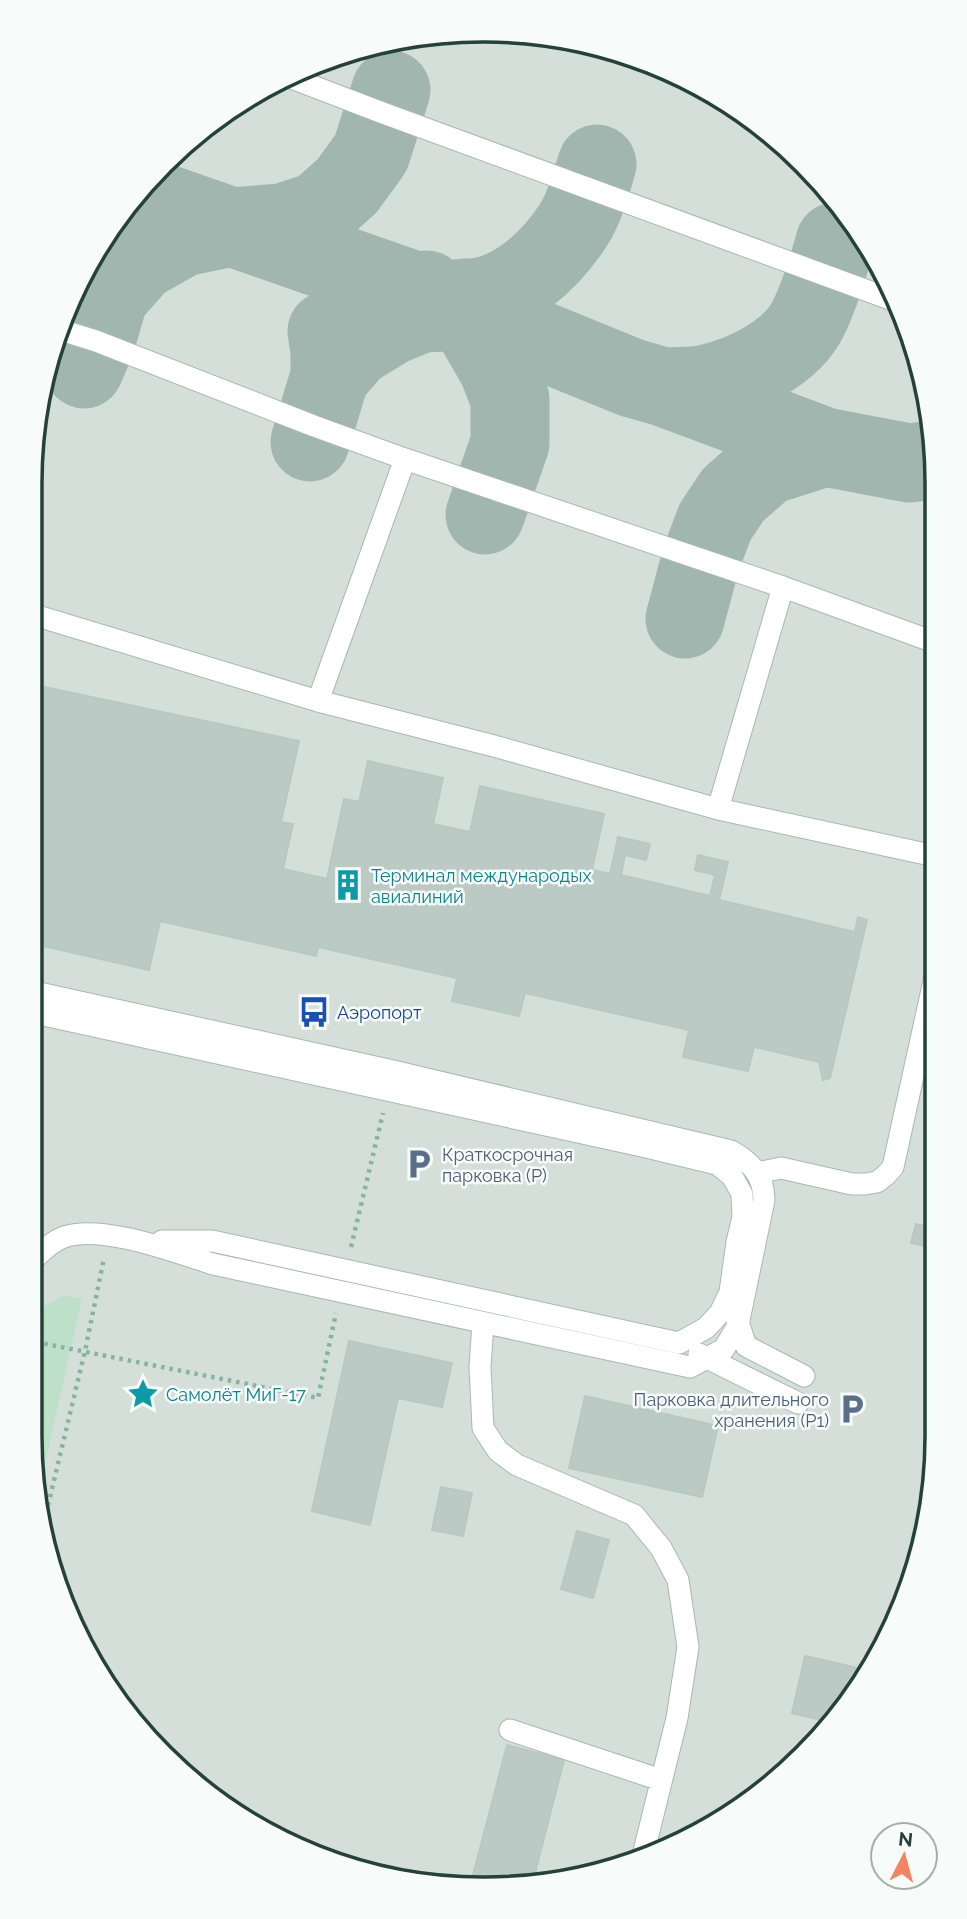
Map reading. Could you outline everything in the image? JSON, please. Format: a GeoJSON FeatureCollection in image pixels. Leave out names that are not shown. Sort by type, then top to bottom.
{"type":"FeatureCollection","features":[{"type":"Feature","properties":{"kind":"lane"},"geometry":{"type":"LineString","coordinates":[[302,82],[883,296]]}},
{"type":"Feature","properties":{"kind":"lane"},"geometry":{"type":"LineString","coordinates":[[69,333],[405,459],[783,587],[925,639]]}},
{"type":"Feature","properties":{"kind":"lane"},"geometry":{"type":"LineString","coordinates":[[318,701],[405,459]]}},
{"type":"Feature","properties":{"kind":"lane"},"geometry":{"type":"LineString","coordinates":[[718,809],[783,587]]}},
{"type":"Feature","properties":{"kind":"lane"},"geometry":{"type":"LineString","coordinates":[[42,617],[318,701],[494,746],[718,809],[925,854]]}},
{"type":"Feature","properties":{"kind":"lane"},"geometry":{"type":"LineString","coordinates":[[42,994],[393,1071],[731,1151],[746,1160],[757,1173],[763,1185],[764,1200],[738,1325],[724,1349],[698,1363]]}},
{"type":"Feature","properties":{"kind":"lane"},"geometry":{"type":"LineString","coordinates":[[42,1015],[717,1164],[725,1169],[738,1185],[743,1205],[730,1292],[720,1313],[706,1328],[679,1343]]}},
{"type":"Feature","properties":{"kind":"lane"},"geometry":{"type":"LineString","coordinates":[[757,1173],[781,1168],[852,1184],[877,1182],[886,1175],[892,1167],[925,1020]]}},
{"type":"Feature","properties":{"kind":"lane"},"geometry":{"type":"LineString","coordinates":[[42,1252],[63,1237],[91,1233],[139,1241],[213,1264],[343,1281],[679,1343],[698,1363]]}},
{"type":"Feature","properties":{"kind":"lane"},"geometry":{"type":"LineString","coordinates":[[343,1281],[483,1323],[698,1363],[739,1375],[798,1403]]}},
{"type":"Feature","properties":{"kind":"lane"},"geometry":{"type":"LineString","coordinates":[[730,1292],[746,1346],[804,1376]]}},
{"type":"Feature","properties":{"kind":"lane"},"geometry":{"type":"LineString","coordinates":[[483,1323],[480,1367],[483,1428],[498,1451],[517,1465],[634,1515],[661,1548],[678,1580],[688,1647],[677,1718],[645,1846]]}},
{"type":"Feature","properties":{"kind":"lane"},"geometry":{"type":"LineString","coordinates":[[510,1730],[661,1780]]}},
{"type":"Feature","properties":{"kind":"path"},"geometry":{"type":"LineString","coordinates":[[42,1343],[318,1398],[388,1090]]}},
{"type":"Feature","properties":{"kind":"path"},"geometry":{"type":"LineString","coordinates":[[48,1506],[109,1236]]}},
{"type":"Feature","properties":{"kind":"shaded area"},"geometry":{"type":"Polygon","coordinates":[[[512,43],[570,50],[598,57],[625,65],[679,88],[729,116],[775,152],[815,192],[851,238],[879,288],[902,342],[917,397],[921,426],[925,484],[925,1436],[917,1522],[902,1577],[879,1631],[851,1681],[796,1748],[729,1803],[679,1831],[625,1854],[570,1869],[541,1873],[484,1877],[397,1869],[342,1854],[263,1818],[215,1786],[171,1748],[152,1727],[116,1681],[76,1604],[65,1577],[50,1522],[43,1464],[43,455],[50,397],[57,369],[65,342],[88,288],[116,238],[133,215],[171,171],[192,152],[238,116],[263,101],[342,65],[397,50],[426,46],[512,43]]]}},
{"type":"Feature","properties":{"kind":"green space"},"geometry":{"type":"Polygon","coordinates":[[[64,1295],[82,1299],[44,1470],[42,1309],[64,1295]]]}},
{"type":"Feature","properties":{"kind":"building","name":"Терминал международых авиалиний"},"geometry":{"type":"Polygon","coordinates":[[[42,687],[299,741],[281,822],[293,824],[283,869],[327,879],[344,799],[359,802],[368,761],[443,778],[433,824],[470,832],[480,786],[604,814],[592,870],[610,874],[618,837],[650,844],[646,860],[625,855],[621,875],[710,896],[715,875],[695,870],[698,855],[728,862],[719,900],[855,932],[858,917],[867,920],[830,1078],[823,1080],[819,1062],[754,1047],[748,1071],[683,1057],[689,1030],[525,993],[519,1016],[452,1001],[457,978],[318,947],[316,956],[160,921],[149,970],[42,946],[42,687]]]}},
{"type":"Feature","properties":{"kind":"building"},"geometry":{"type":"Polygon","coordinates":[[[916,1224],[925,1226],[925,1246],[911,1243],[916,1224]]]}},
{"type":"Feature","properties":{"kind":"building"},"geometry":{"type":"Polygon","coordinates":[[[349,1341],[452,1363],[442,1407],[398,1398],[370,1525],[312,1511],[349,1341]]]}},
{"type":"Feature","properties":{"kind":"building"},"geometry":{"type":"Polygon","coordinates":[[[585,1396],[718,1426],[702,1497],[569,1468],[585,1396]]]}},
{"type":"Feature","properties":{"kind":"building"},"geometry":{"type":"Polygon","coordinates":[[[441,1487],[472,1493],[463,1536],[432,1530],[441,1487]]]}},
{"type":"Feature","properties":{"kind":"building"},"geometry":{"type":"Polygon","coordinates":[[[577,1531],[609,1540],[593,1598],[561,1589],[577,1531]]]}},
{"type":"Feature","properties":{"kind":"building"},"geometry":{"type":"Polygon","coordinates":[[[805,1656],[859,1668],[821,1720],[792,1713],[805,1656]]]}},
{"type":"Feature","properties":{"kind":"building"},"geometry":{"type":"Polygon","coordinates":[[[507,1745],[564,1760],[535,1874],[473,1877],[507,1745]]]}},
{"type":"Feature","properties":{"kind":"taxiway"},"geometry":{"type":"LineString","coordinates":[[84,369],[96,341],[109,296],[139,262],[183,237],[231,227],[282,223],[319,211],[347,186],[371,153],[391,90]]}},
{"type":"Feature","properties":{"kind":"taxiway"},"geometry":{"type":"LineString","coordinates":[[427,290],[446,299],[483,296],[499,292],[528,274],[554,251],[574,224],[585,203],[597,164]]}},
{"type":"Feature","properties":{"kind":"taxiway"},"geometry":{"type":"LineString","coordinates":[[147,198],[438,299],[632,378],[664,387],[825,447],[909,463],[924,461]]}},
{"type":"Feature","properties":{"kind":"taxiway"},"geometry":{"type":"LineString","coordinates":[[664,387],[702,385],[736,375],[765,361],[790,342],[808,319],[835,242]]}},
{"type":"Feature","properties":{"kind":"taxiway"},"geometry":{"type":"LineString","coordinates":[[330,376],[354,348],[390,326],[422,313],[465,311],[498,368],[510,399],[510,443],[485,515]]}},
{"type":"Feature","properties":{"kind":"taxiway"},"geometry":{"type":"LineString","coordinates":[[310,442],[330,376],[327,331]]}},
{"type":"Feature","properties":{"kind":"taxiway"},"geometry":{"type":"LineString","coordinates":[[685,619],[701,559],[715,522],[733,495],[766,466],[825,447]]}},
{"type":"Feature","properties":{"kind":"place","name":"Терминал международых авиалиний"},"geometry":{"type":"Point","coordinates":[348,885]}},
{"type":"Feature","properties":{"kind":"place","name":"Аэропорт"},"geometry":{"type":"Point","coordinates":[314,1012]}},
{"type":"Feature","properties":{"kind":"place","name":"Краткосрочная парковка (P)"},"geometry":{"type":"Point","coordinates":[419,1164]}},
{"type":"Feature","properties":{"kind":"place","name":"Самолёт МиГ-17"},"geometry":{"type":"Point","coordinates":[143,1394]}},
{"type":"Feature","properties":{"kind":"place","name":"Парковка длительного хранения (P1)"},"geometry":{"type":"Point","coordinates":[852,1409]}}]}
